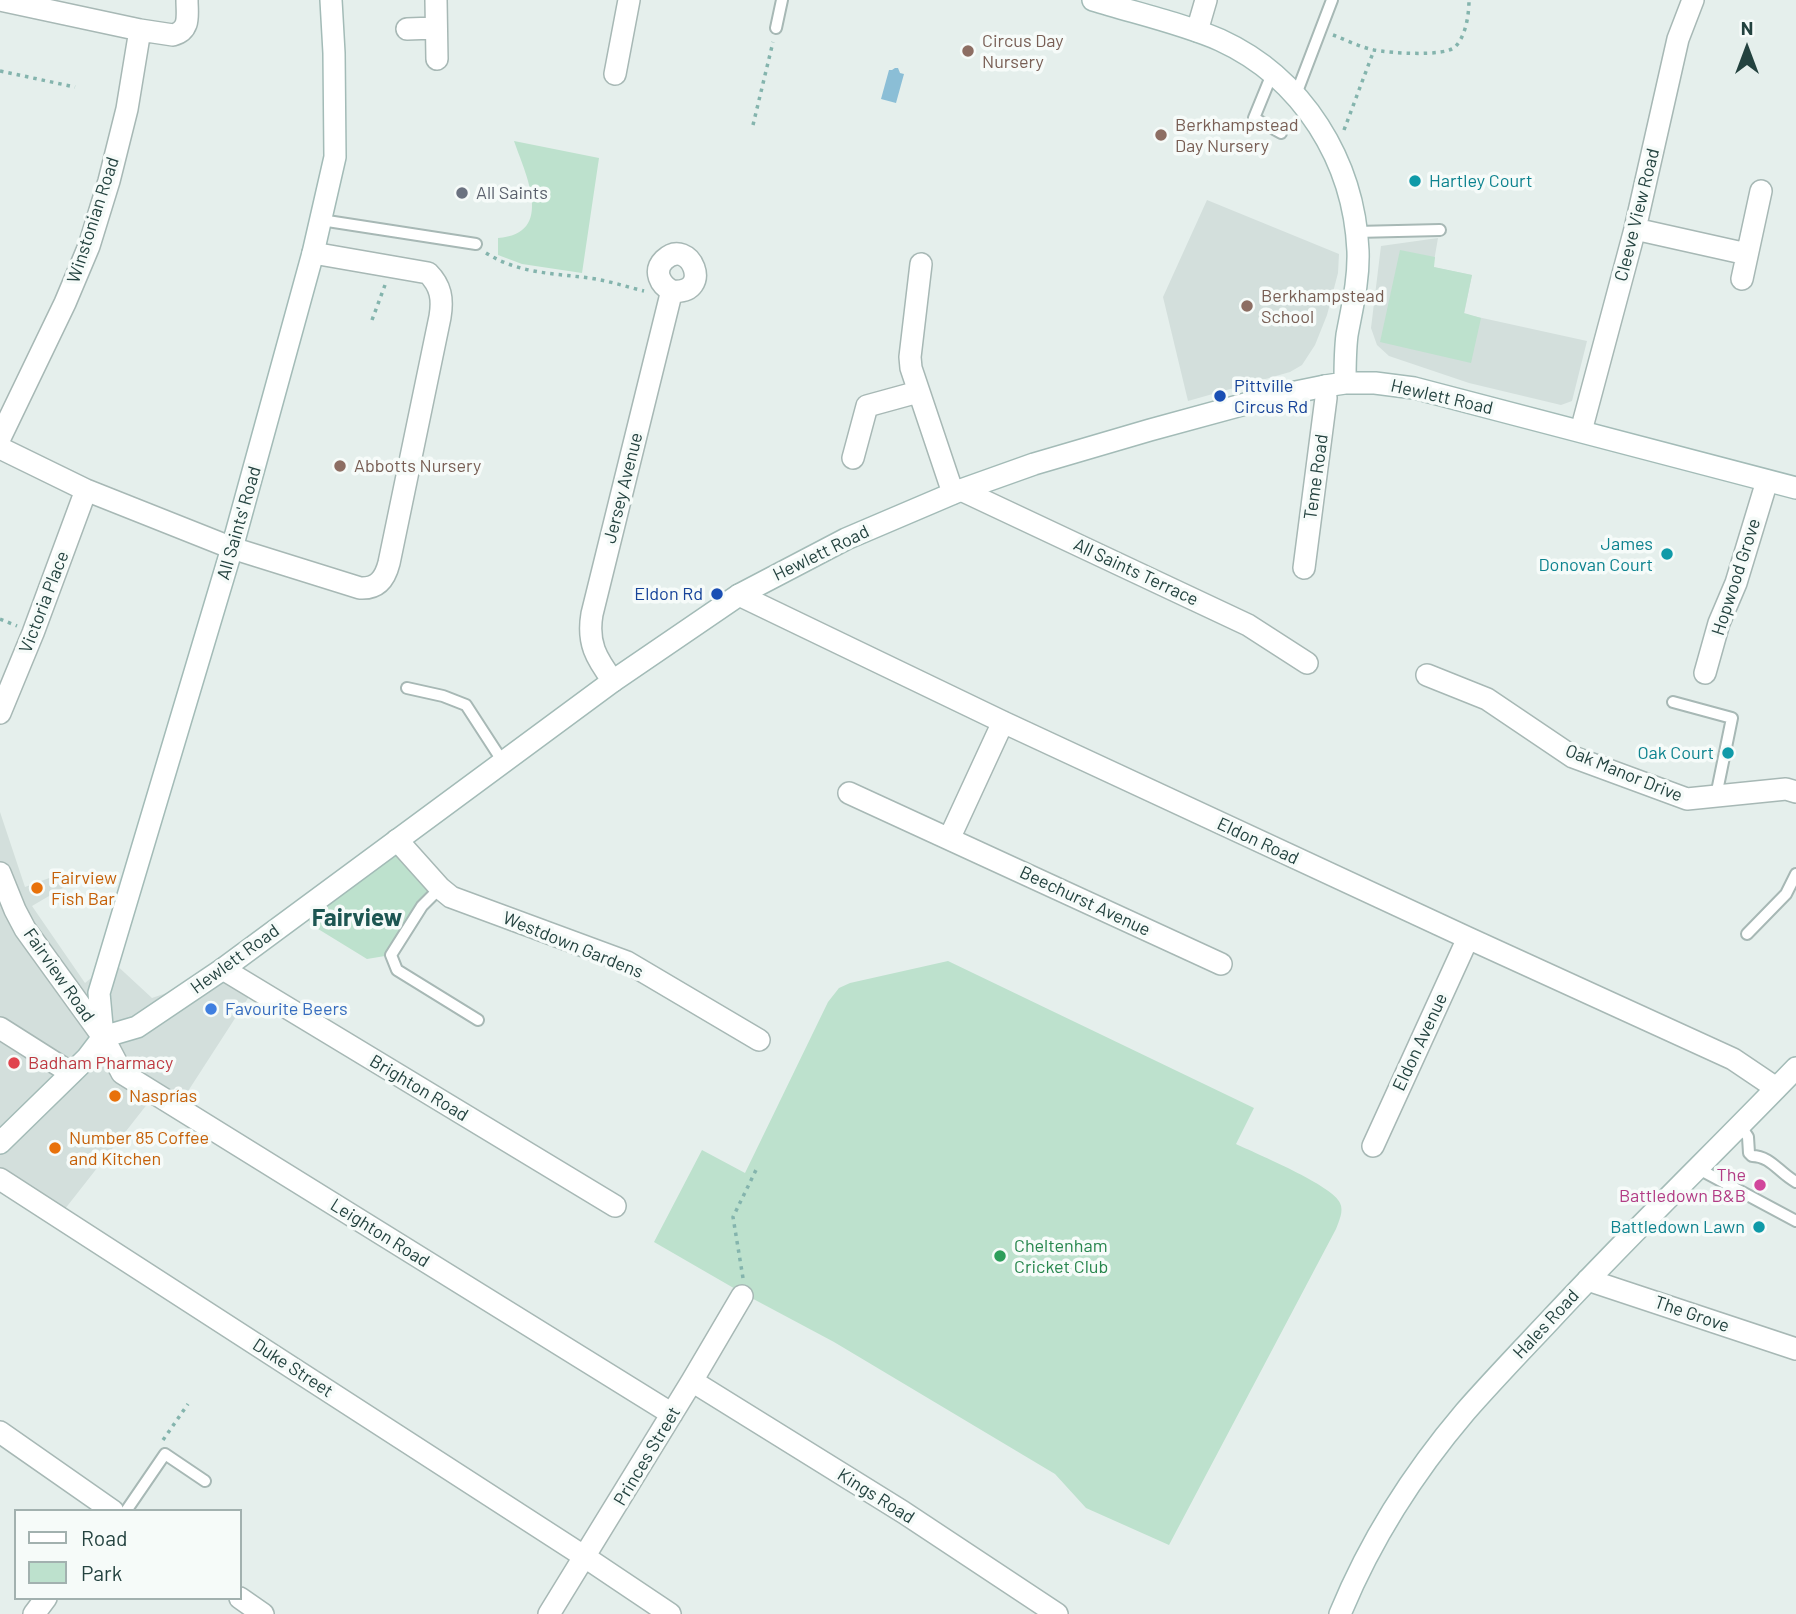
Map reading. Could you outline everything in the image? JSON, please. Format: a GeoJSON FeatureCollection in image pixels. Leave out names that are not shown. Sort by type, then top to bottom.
{"type":"FeatureCollection","features":[{"type":"Feature","properties":{"kind":"street"},"geometry":{"type":"LineString","coordinates":[[0,0],[173,35],[179,34],[187,23],[187,0]]}},
{"type":"Feature","properties":{"kind":"street","name":"All Saints' Road"},"geometry":{"type":"LineString","coordinates":[[103,1037],[99,993],[232,548],[313,253],[335,157],[331,0]]}},
{"type":"Feature","properties":{"kind":"street"},"geometry":{"type":"LineString","coordinates":[[436,0],[437,59]]}},
{"type":"Feature","properties":{"kind":"street"},"geometry":{"type":"LineString","coordinates":[[615,74],[629,0]]}},
{"type":"Feature","properties":{"kind":"street","name":"Teme Road"},"geometry":{"type":"LineString","coordinates":[[1093,0],[1196,32],[1240,51],[1272,74],[1295,97],[1317,124],[1335,154],[1349,192],[1356,232],[1356,290],[1335,384],[1326,398],[1304,568]]}},
{"type":"Feature","properties":{"kind":"street"},"geometry":{"type":"LineString","coordinates":[[1196,32],[1206,0]]}},
{"type":"Feature","properties":{"kind":"street","name":"Cleeve View Road"},"geometry":{"type":"LineString","coordinates":[[1581,431],[1635,229],[1678,39],[1693,0]]}},
{"type":"Feature","properties":{"kind":"street"},"geometry":{"type":"LineString","coordinates":[[407,29],[435,28]]}},
{"type":"Feature","properties":{"kind":"street","name":"Winstonian Road"},"geometry":{"type":"LineString","coordinates":[[0,439],[89,246],[127,109],[140,30]]}},
{"type":"Feature","properties":{"kind":"street"},"geometry":{"type":"LineString","coordinates":[[1742,279],[1761,191]]}},
{"type":"Feature","properties":{"kind":"street"},"geometry":{"type":"LineString","coordinates":[[1635,229],[1747,254]]}},
{"type":"Feature","properties":{"kind":"street"},"geometry":{"type":"LineString","coordinates":[[0,448],[86,490],[232,548],[360,588],[375,586],[385,576],[392,551],[442,299],[438,285],[428,273],[313,253]]}},
{"type":"Feature","properties":{"kind":"street"},"geometry":{"type":"LineString","coordinates":[[921,264],[910,357],[918,392],[957,491]]}},
{"type":"Feature","properties":{"kind":"street","name":"Jersey Avenue"},"geometry":{"type":"LineString","coordinates":[[613,681],[596,655],[590,636],[590,625],[671,295]]}},
{"type":"Feature","properties":{"kind":"street","name":"Hewlett Road"},"geometry":{"type":"LineString","coordinates":[[103,1037],[137,1027],[223,969],[613,681],[739,595],[846,539],[957,491],[1034,464],[1150,429],[1271,397],[1335,384],[1375,383],[1414,388],[1796,488]]}},
{"type":"Feature","properties":{"kind":"street"},"geometry":{"type":"LineString","coordinates":[[853,458],[867,405],[918,392]]}},
{"type":"Feature","properties":{"kind":"street","name":"Hopwood Grove"},"geometry":{"type":"LineString","coordinates":[[1705,673],[1767,481]]}},
{"type":"Feature","properties":{"kind":"street","name":"Victoria Place"},"geometry":{"type":"LineString","coordinates":[[0,713],[86,490]]}},
{"type":"Feature","properties":{"kind":"street","name":"All Saints Terrace"},"geometry":{"type":"LineString","coordinates":[[957,491],[1248,625],[1307,663]]}},
{"type":"Feature","properties":{"kind":"street","name":"Eldon Road"},"geometry":{"type":"LineString","coordinates":[[739,595],[1003,722],[1468,939],[1733,1059],[1776,1088]]}},
{"type":"Feature","properties":{"kind":"street","name":"Oak Manor Drive"},"geometry":{"type":"LineString","coordinates":[[1427,675],[1487,699],[1573,757],[1687,799],[1786,789],[1796,792]]}},
{"type":"Feature","properties":{"kind":"street"},"geometry":{"type":"LineString","coordinates":[[948,839],[1003,722]]}},
{"type":"Feature","properties":{"kind":"street","name":"Beechurst Avenue"},"geometry":{"type":"LineString","coordinates":[[849,793],[1221,964]]}},
{"type":"Feature","properties":{"kind":"street","name":"Westdown Gardens"},"geometry":{"type":"LineString","coordinates":[[397,840],[451,897],[627,962],[759,1040]]}},
{"type":"Feature","properties":{"kind":"street","name":"Fairview Road"},"geometry":{"type":"LineString","coordinates":[[0,873],[15,911],[26,929],[103,1037]]}},
{"type":"Feature","properties":{"kind":"street","name":"Eldon Avenue"},"geometry":{"type":"LineString","coordinates":[[1373,1146],[1468,939]]}},
{"type":"Feature","properties":{"kind":"street","name":"Brighton Road"},"geometry":{"type":"LineString","coordinates":[[223,969],[615,1206]]}},
{"type":"Feature","properties":{"kind":"street"},"geometry":{"type":"LineString","coordinates":[[0,1028],[71,1073]]}},
{"type":"Feature","properties":{"kind":"street"},"geometry":{"type":"LineString","coordinates":[[0,1143],[87,1058],[103,1037]]}},
{"type":"Feature","properties":{"kind":"street","name":"Leighton Road"},"geometry":{"type":"LineString","coordinates":[[103,1037],[122,1073],[672,1414]]}},
{"type":"Feature","properties":{"kind":"street","name":"Hales Road"},"geometry":{"type":"LineString","coordinates":[[1340,1614],[1381,1533],[1423,1466],[1450,1431],[1588,1280],[1796,1068]]}},
{"type":"Feature","properties":{"kind":"street","name":"Duke Street"},"geometry":{"type":"LineString","coordinates":[[0,1179],[670,1614]]}},
{"type":"Feature","properties":{"kind":"street","name":"The Grove"},"geometry":{"type":"LineString","coordinates":[[1588,1280],[1796,1349]]}},
{"type":"Feature","properties":{"kind":"street","name":"Princes Street"},"geometry":{"type":"LineString","coordinates":[[549,1614],[742,1296]]}},
{"type":"Feature","properties":{"kind":"street","name":"Kings Road"},"geometry":{"type":"LineString","coordinates":[[692,1381],[903,1512],[1057,1614]]}},
{"type":"Feature","properties":{"kind":"street"},"geometry":{"type":"LineString","coordinates":[[0,1432],[110,1509]]}},
{"type":"Feature","properties":{"kind":"street"},"geometry":{"type":"LineString","coordinates":[[242,1599],[262,1614]]}},
{"type":"Feature","properties":{"kind":"lane"},"geometry":{"type":"LineString","coordinates":[[776,28],[782,0]]}},
{"type":"Feature","properties":{"kind":"lane"},"geometry":{"type":"LineString","coordinates":[[1295,97],[1332,0]]}},
{"type":"Feature","properties":{"kind":"lane"},"geometry":{"type":"LineString","coordinates":[[1272,74],[1254,118],[1281,133]]}},
{"type":"Feature","properties":{"kind":"lane"},"geometry":{"type":"LineString","coordinates":[[321,220],[476,244]]}},
{"type":"Feature","properties":{"kind":"lane"},"geometry":{"type":"LineString","coordinates":[[1356,232],[1440,230]]}},
{"type":"Feature","properties":{"kind":"lane"},"geometry":{"type":"LineString","coordinates":[[407,688],[443,696],[466,705],[503,762]]}},
{"type":"Feature","properties":{"kind":"lane"},"geometry":{"type":"LineString","coordinates":[[1673,702],[1732,718],[1716,796]]}},
{"type":"Feature","properties":{"kind":"lane"},"geometry":{"type":"LineString","coordinates":[[1747,934],[1786,894],[1796,874]]}},
{"type":"Feature","properties":{"kind":"lane"},"geometry":{"type":"LineString","coordinates":[[440,888],[422,906],[391,956],[397,970],[478,1020]]}},
{"type":"Feature","properties":{"kind":"lane"},"geometry":{"type":"LineString","coordinates":[[1740,1125],[1748,1137],[1749,1153],[1767,1159],[1786,1177],[1796,1182]]}},
{"type":"Feature","properties":{"kind":"lane"},"geometry":{"type":"LineString","coordinates":[[1697,1168],[1796,1221]]}},
{"type":"Feature","properties":{"kind":"lane"},"geometry":{"type":"LineString","coordinates":[[127,1509],[165,1454],[205,1481]]}},
{"type":"Feature","properties":{"kind":"path"},"geometry":{"type":"LineString","coordinates":[[1320,30],[1374,50],[1418,53],[1448,51],[1460,41],[1469,0]]}},
{"type":"Feature","properties":{"kind":"path"},"geometry":{"type":"LineString","coordinates":[[754,125],[776,28]]}},
{"type":"Feature","properties":{"kind":"path"},"geometry":{"type":"LineString","coordinates":[[1335,154],[1374,50]]}},
{"type":"Feature","properties":{"kind":"path"},"geometry":{"type":"LineString","coordinates":[[0,71],[75,86]]}},
{"type":"Feature","properties":{"kind":"path"},"geometry":{"type":"LineString","coordinates":[[476,244],[499,261],[521,270],[599,280],[671,295]]}},
{"type":"Feature","properties":{"kind":"path"},"geometry":{"type":"LineString","coordinates":[[372,320],[391,267]]}},
{"type":"Feature","properties":{"kind":"path"},"geometry":{"type":"LineString","coordinates":[[742,1296],[743,1277],[733,1217],[756,1170]]}},
{"type":"Feature","properties":{"kind":"path"},"geometry":{"type":"LineString","coordinates":[[165,1454],[158,1449],[188,1404]]}},
{"type":"Feature","properties":{"kind":"shaded area","name":"Berkhampstead School"},"geometry":{"type":"Polygon","coordinates":[[[1207,200],[1339,254],[1338,273],[1327,315],[1315,345],[1302,365],[1290,372],[1188,401],[1163,297],[1207,200]]]}},
{"type":"Feature","properties":{"kind":"shaded area","name":"Berkhampstead School"},"geometry":{"type":"Polygon","coordinates":[[[1438,238],[1433,267],[1472,275],[1464,314],[1587,341],[1572,401],[1561,405],[1469,383],[1389,356],[1377,345],[1371,328],[1381,246],[1438,238]]]}},
{"type":"Feature","properties":{"kind":"shaded area"},"geometry":{"type":"Polygon","coordinates":[[[0,812],[25,887],[60,874],[66,886],[32,906],[85,983],[112,961],[152,998],[219,975],[252,992],[181,1102],[152,1098],[61,1214],[0,1187],[0,812]]]}},
{"type":"Feature","properties":{"kind":"green space"},"geometry":{"type":"Polygon","coordinates":[[[514,141],[599,158],[582,273],[522,264],[498,255],[498,238],[516,234],[527,226],[531,214],[529,185],[514,141]]]}},
{"type":"Feature","properties":{"kind":"green space"},"geometry":{"type":"Polygon","coordinates":[[[1400,250],[1435,257],[1434,267],[1472,275],[1464,313],[1481,318],[1471,363],[1380,342],[1400,250]]]}},
{"type":"Feature","properties":{"kind":"green space"},"geometry":{"type":"Polygon","coordinates":[[[397,840],[440,888],[391,955],[367,959],[310,924],[305,908],[397,840]]]}},
{"type":"Feature","properties":{"kind":"green space","name":"Cheltenham Cricket Club"},"geometry":{"type":"Polygon","coordinates":[[[948,961],[1254,1108],[1236,1144],[1309,1179],[1335,1196],[1340,1203],[1341,1213],[1336,1229],[1169,1545],[1086,1508],[1055,1474],[834,1342],[654,1242],[702,1150],[745,1173],[828,1002],[839,988],[850,983],[948,961]]]}},
{"type":"Feature","properties":{"kind":"water"},"geometry":{"type":"Polygon","coordinates":[[[895,68],[904,74],[896,103],[881,99],[889,70],[895,68]]]}},
{"type":"Feature","properties":{"kind":"place","name":"Circus Day Nursery"},"geometry":{"type":"Point","coordinates":[968,51]}},
{"type":"Feature","properties":{"kind":"place","name":"Berkhampstead Day Nursery"},"geometry":{"type":"Point","coordinates":[1161,135]}},
{"type":"Feature","properties":{"kind":"place","name":"Hartley Court"},"geometry":{"type":"Point","coordinates":[1415,181]}},
{"type":"Feature","properties":{"kind":"place","name":"All Saints"},"geometry":{"type":"Point","coordinates":[462,193]}},
{"type":"Feature","properties":{"kind":"place","name":"Berkhampstead School"},"geometry":{"type":"Point","coordinates":[1247,306]}},
{"type":"Feature","properties":{"kind":"place","name":"Pittville Circus Rd"},"geometry":{"type":"Point","coordinates":[1220,396]}},
{"type":"Feature","properties":{"kind":"place","name":"Abbotts Nursery"},"geometry":{"type":"Point","coordinates":[340,466]}},
{"type":"Feature","properties":{"kind":"place","name":"James Donovan Court"},"geometry":{"type":"Point","coordinates":[1667,554]}},
{"type":"Feature","properties":{"kind":"place","name":"Eldon Rd"},"geometry":{"type":"Point","coordinates":[717,594]}},
{"type":"Feature","properties":{"kind":"place","name":"Oak Court"},"geometry":{"type":"Point","coordinates":[1728,753]}},
{"type":"Feature","properties":{"kind":"place","name":"Fairview Fish Bar"},"geometry":{"type":"Point","coordinates":[37,888]}},
{"type":"Feature","properties":{"kind":"place","name":"Favourite Beers"},"geometry":{"type":"Point","coordinates":[211,1009]}},
{"type":"Feature","properties":{"kind":"place","name":"Badham Pharmacy"},"geometry":{"type":"Point","coordinates":[14,1063]}},
{"type":"Feature","properties":{"kind":"place","name":"Nasprías"},"geometry":{"type":"Point","coordinates":[115,1096]}},
{"type":"Feature","properties":{"kind":"place","name":"Number 85 Coffee and Kitchen"},"geometry":{"type":"Point","coordinates":[55,1148]}},
{"type":"Feature","properties":{"kind":"place","name":"The Battledown B&B"},"geometry":{"type":"Point","coordinates":[1760,1185]}},
{"type":"Feature","properties":{"kind":"place","name":"Battledown Lawn"},"geometry":{"type":"Point","coordinates":[1759,1227]}},
{"type":"Feature","properties":{"kind":"place","name":"Cheltenham Cricket Club"},"geometry":{"type":"Point","coordinates":[1000,1256]}},
{"type":"Feature","properties":{"kind":"district","name":"Fairview"},"geometry":{"type":"Point","coordinates":[357,918]}}]}
